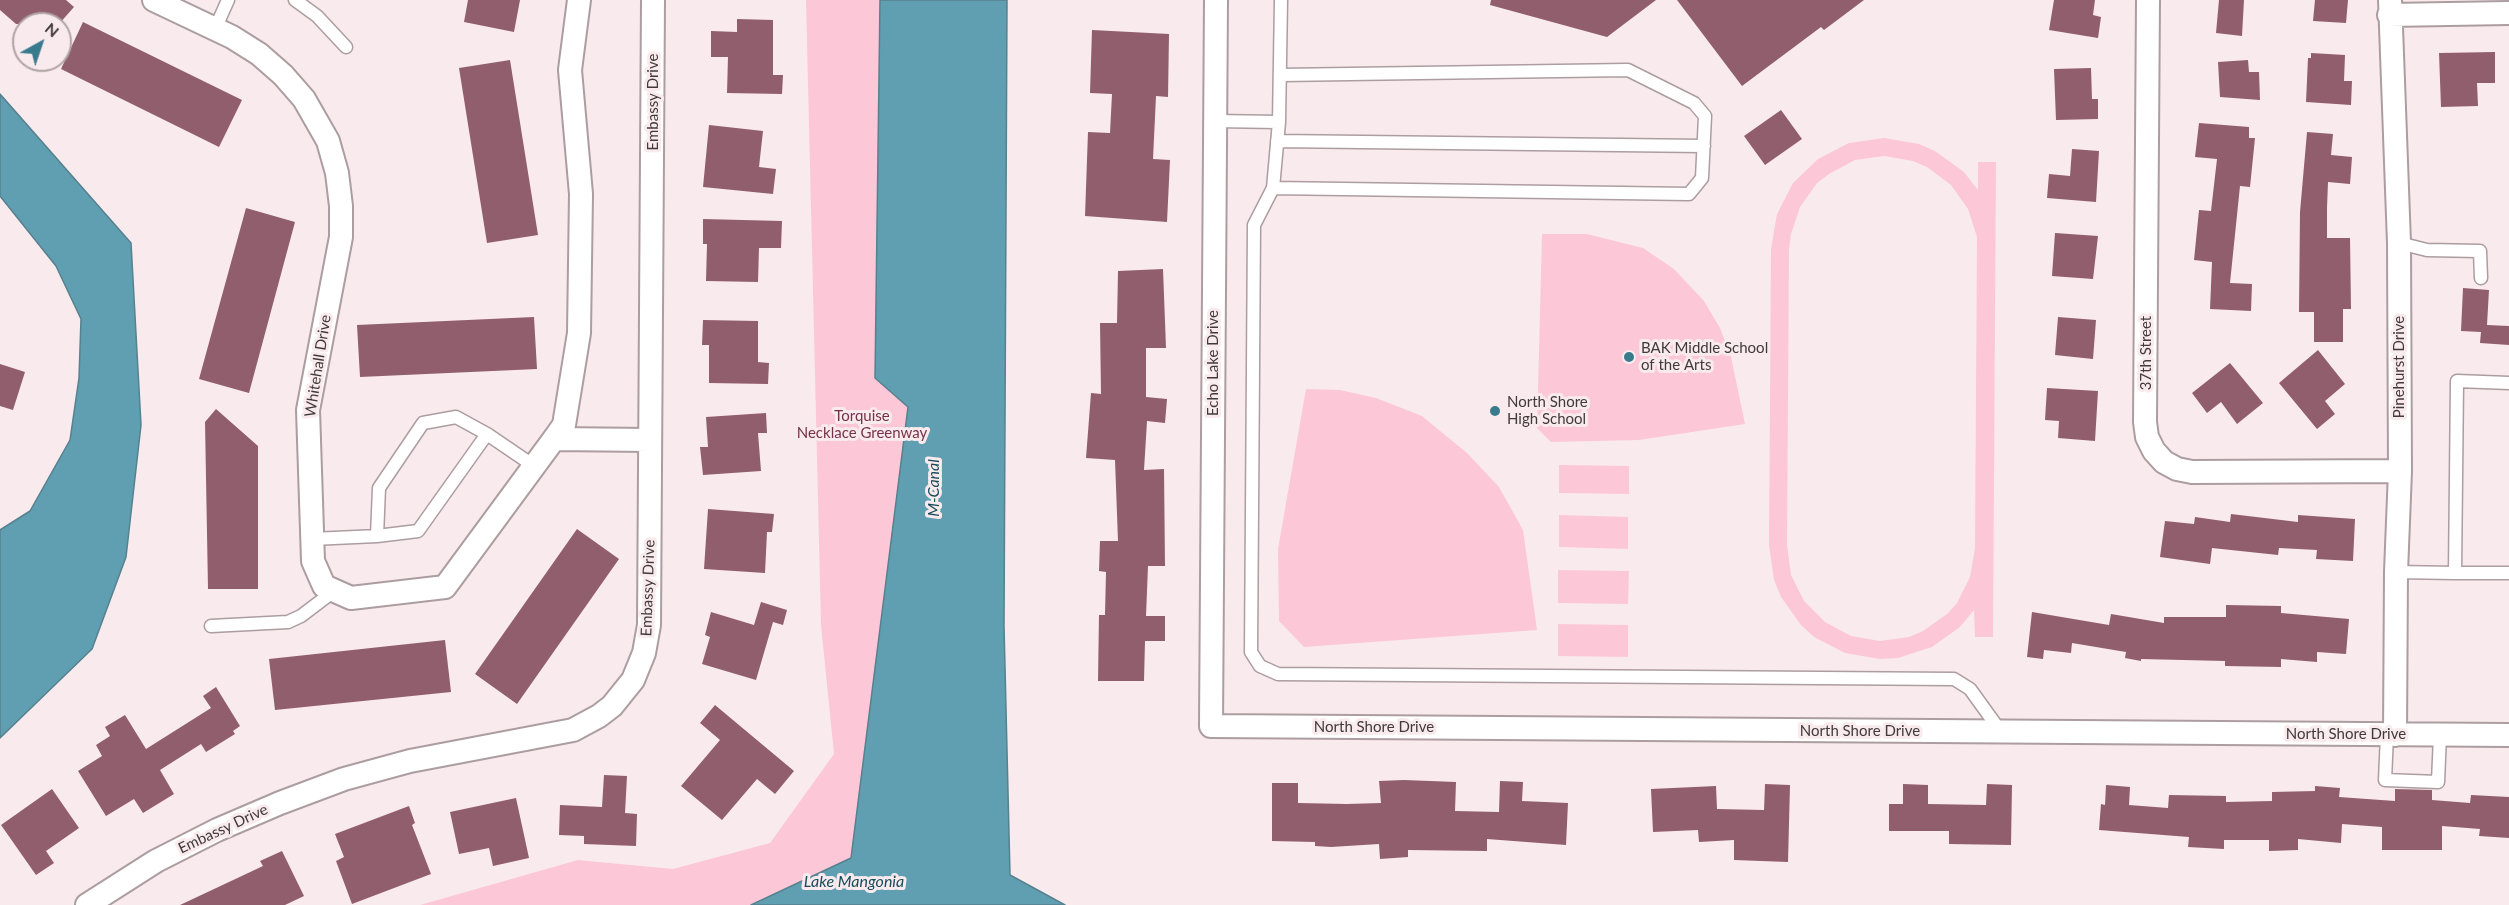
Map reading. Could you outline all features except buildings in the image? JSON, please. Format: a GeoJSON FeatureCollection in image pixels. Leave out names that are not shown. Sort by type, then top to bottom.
{"type":"FeatureCollection","features":[{"type":"Feature","properties":{"kind":"street","name":"Whitehall Drive"},"geometry":{"type":"LineString","coordinates":[[154,0],[232,37],[259,54],[283,75],[304,99],[328,141],[337,173],[341,206],[341,237],[308,410],[313,561],[324,586],[334,591]]}},
{"type":"Feature","properties":{"kind":"street"},"geometry":{"type":"LineString","coordinates":[[334,591],[351,598],[445,587],[564,424],[579,333],[581,194],[570,69],[579,0]]}},
{"type":"Feature","properties":{"kind":"street","name":"Embassy Drive"},"geometry":{"type":"LineString","coordinates":[[87,905],[156,861],[217,830],[344,779],[477,746],[559,734],[586,724],[612,706],[633,680],[647,640],[653,0]]}},
{"type":"Feature","properties":{"kind":"street","name":"Echo Lake Drive"},"geometry":{"type":"LineString","coordinates":[[1211,726],[1216,0]]}},
{"type":"Feature","properties":{"kind":"street","name":"37th Street"},"geometry":{"type":"LineString","coordinates":[[2148,0],[2145,422],[2147,437],[2154,451],[2171,465],[2192,472],[2400,471]]}},
{"type":"Feature","properties":{"kind":"street"},"geometry":{"type":"LineString","coordinates":[[2389,8],[2509,13]]}},
{"type":"Feature","properties":{"kind":"street","name":"Pinehurst Drive"},"geometry":{"type":"LineString","coordinates":[[2389,8],[2398,243],[2400,471],[2391,735]]}},
{"type":"Feature","properties":{"kind":"street"},"geometry":{"type":"LineString","coordinates":[[554,439],[650,440]]}},
{"type":"Feature","properties":{"kind":"street","name":"North Shore Drive"},"geometry":{"type":"LineString","coordinates":[[1211,726],[2509,735]]}},
{"type":"Feature","properties":{"kind":"lane"},"geometry":{"type":"LineString","coordinates":[[215,29],[228,0]]}},
{"type":"Feature","properties":{"kind":"lane"},"geometry":{"type":"LineString","coordinates":[[295,0],[317,16],[346,47]]}},
{"type":"Feature","properties":{"kind":"lane"},"geometry":{"type":"LineString","coordinates":[[1281,0],[1279,122],[1273,193],[1254,225],[1251,652],[1260,666],[1278,674],[1954,679],[1970,689],[2001,732]]}},
{"type":"Feature","properties":{"kind":"lane"},"geometry":{"type":"LineString","coordinates":[[1273,188],[1689,194],[1702,178],[1704,146],[1705,116],[1694,103],[1628,70],[1280,75]]}},
{"type":"Feature","properties":{"kind":"lane"},"geometry":{"type":"LineString","coordinates":[[1215,120],[1279,122]]}},
{"type":"Feature","properties":{"kind":"lane"},"geometry":{"type":"LineString","coordinates":[[1277,141],[1704,146]]}},
{"type":"Feature","properties":{"kind":"lane"},"geometry":{"type":"LineString","coordinates":[[2398,243],[2427,250],[2480,251],[2481,278]]}},
{"type":"Feature","properties":{"kind":"lane"},"geometry":{"type":"LineString","coordinates":[[2455,573],[2457,381],[2509,382]]}},
{"type":"Feature","properties":{"kind":"lane"},"geometry":{"type":"LineString","coordinates":[[377,536],[379,488],[423,423],[456,417],[488,434],[534,466]]}},
{"type":"Feature","properties":{"kind":"lane"},"geometry":{"type":"LineString","coordinates":[[312,539],[377,536],[418,531],[488,434]]}},
{"type":"Feature","properties":{"kind":"lane"},"geometry":{"type":"LineString","coordinates":[[2396,572],[2509,573]]}},
{"type":"Feature","properties":{"kind":"lane"},"geometry":{"type":"LineString","coordinates":[[211,626],[288,622],[301,616],[334,591]]}},
{"type":"Feature","properties":{"kind":"lane"},"geometry":{"type":"LineString","coordinates":[[2391,735],[2385,780],[2438,782],[2440,735]]}},
{"type":"Feature","properties":{"kind":"green space","name":"Torquise Necklace Greenway"},"geometry":{"type":"Polygon","coordinates":[[[806,0],[880,0],[875,378],[909,407],[851,858],[751,905],[420,905],[578,860],[673,869],[770,843],[834,754],[821,625],[806,0]]]}},
{"type":"Feature","properties":{"kind":"green space"},"geometry":{"type":"Polygon","coordinates":[[[1884,138],[1919,144],[1935,151],[1964,172],[1978,190],[1978,162],[1996,162],[1993,637],[1975,637],[1974,610],[1960,627],[1932,647],[1898,658],[1880,659],[1845,653],[1814,637],[1801,625],[1781,597],[1774,580],[1769,545],[1771,249],[1777,214],[1793,183],[1818,159],[1849,143],[1884,138]],[[1884,156],[1855,160],[1829,174],[1817,183],[1800,207],[1791,234],[1789,249],[1787,545],[1791,575],[1804,601],[1825,622],[1851,636],[1880,641],[1909,637],[1923,631],[1947,614],[1957,603],[1970,577],[1975,548],[1977,237],[1968,209],[1951,185],[1927,167],[1913,161],[1884,156]]]}},
{"type":"Feature","properties":{"kind":"green space"},"geometry":{"type":"Polygon","coordinates":[[[1542,234],[1587,234],[1643,248],[1674,269],[1704,301],[1720,328],[1731,357],[1745,424],[1639,440],[1551,442],[1537,428],[1542,234]]]}},
{"type":"Feature","properties":{"kind":"green space"},"geometry":{"type":"Polygon","coordinates":[[[1306,389],[1340,390],[1376,398],[1422,416],[1467,453],[1499,487],[1523,530],[1537,630],[1304,647],[1279,621],[1278,549],[1306,389]]]}},
{"type":"Feature","properties":{"kind":"green space"},"geometry":{"type":"Polygon","coordinates":[[[1559,465],[1629,466],[1629,494],[1559,493],[1559,465]]]}},
{"type":"Feature","properties":{"kind":"green space"},"geometry":{"type":"Polygon","coordinates":[[[1559,515],[1628,517],[1628,549],[1559,547],[1559,515]]]}},
{"type":"Feature","properties":{"kind":"green space"},"geometry":{"type":"Polygon","coordinates":[[[1558,570],[1629,571],[1628,604],[1558,603],[1558,570]]]}},
{"type":"Feature","properties":{"kind":"green space"},"geometry":{"type":"Polygon","coordinates":[[[1558,624],[1628,625],[1628,657],[1558,656],[1558,624]]]}},
{"type":"Feature","properties":{"kind":"water"},"geometry":{"type":"Polygon","coordinates":[[[880,0],[1007,0],[1004,626],[1010,875],[1065,905],[751,905],[851,858],[908,407],[875,378],[880,0]]]}},
{"type":"Feature","properties":{"kind":"water"},"geometry":{"type":"Polygon","coordinates":[[[0,94],[131,243],[141,425],[126,557],[92,649],[0,738],[0,530],[30,511],[70,440],[79,378],[81,319],[56,266],[0,196],[0,94]]]}},
{"type":"Feature","properties":{"kind":"place","name":"BAK Middle School of the Arts"},"geometry":{"type":"Point","coordinates":[1629,357]}},
{"type":"Feature","properties":{"kind":"place","name":"North Shore High School"},"geometry":{"type":"Point","coordinates":[1495,411]}},
{"type":"Feature","properties":{"kind":"water label","name":"M-Canal"},"geometry":{"type":"Point","coordinates":[934,488]}},
{"type":"Feature","properties":{"kind":"water label","name":"Lake Mangonia"},"geometry":{"type":"Point","coordinates":[854,882]}}]}
